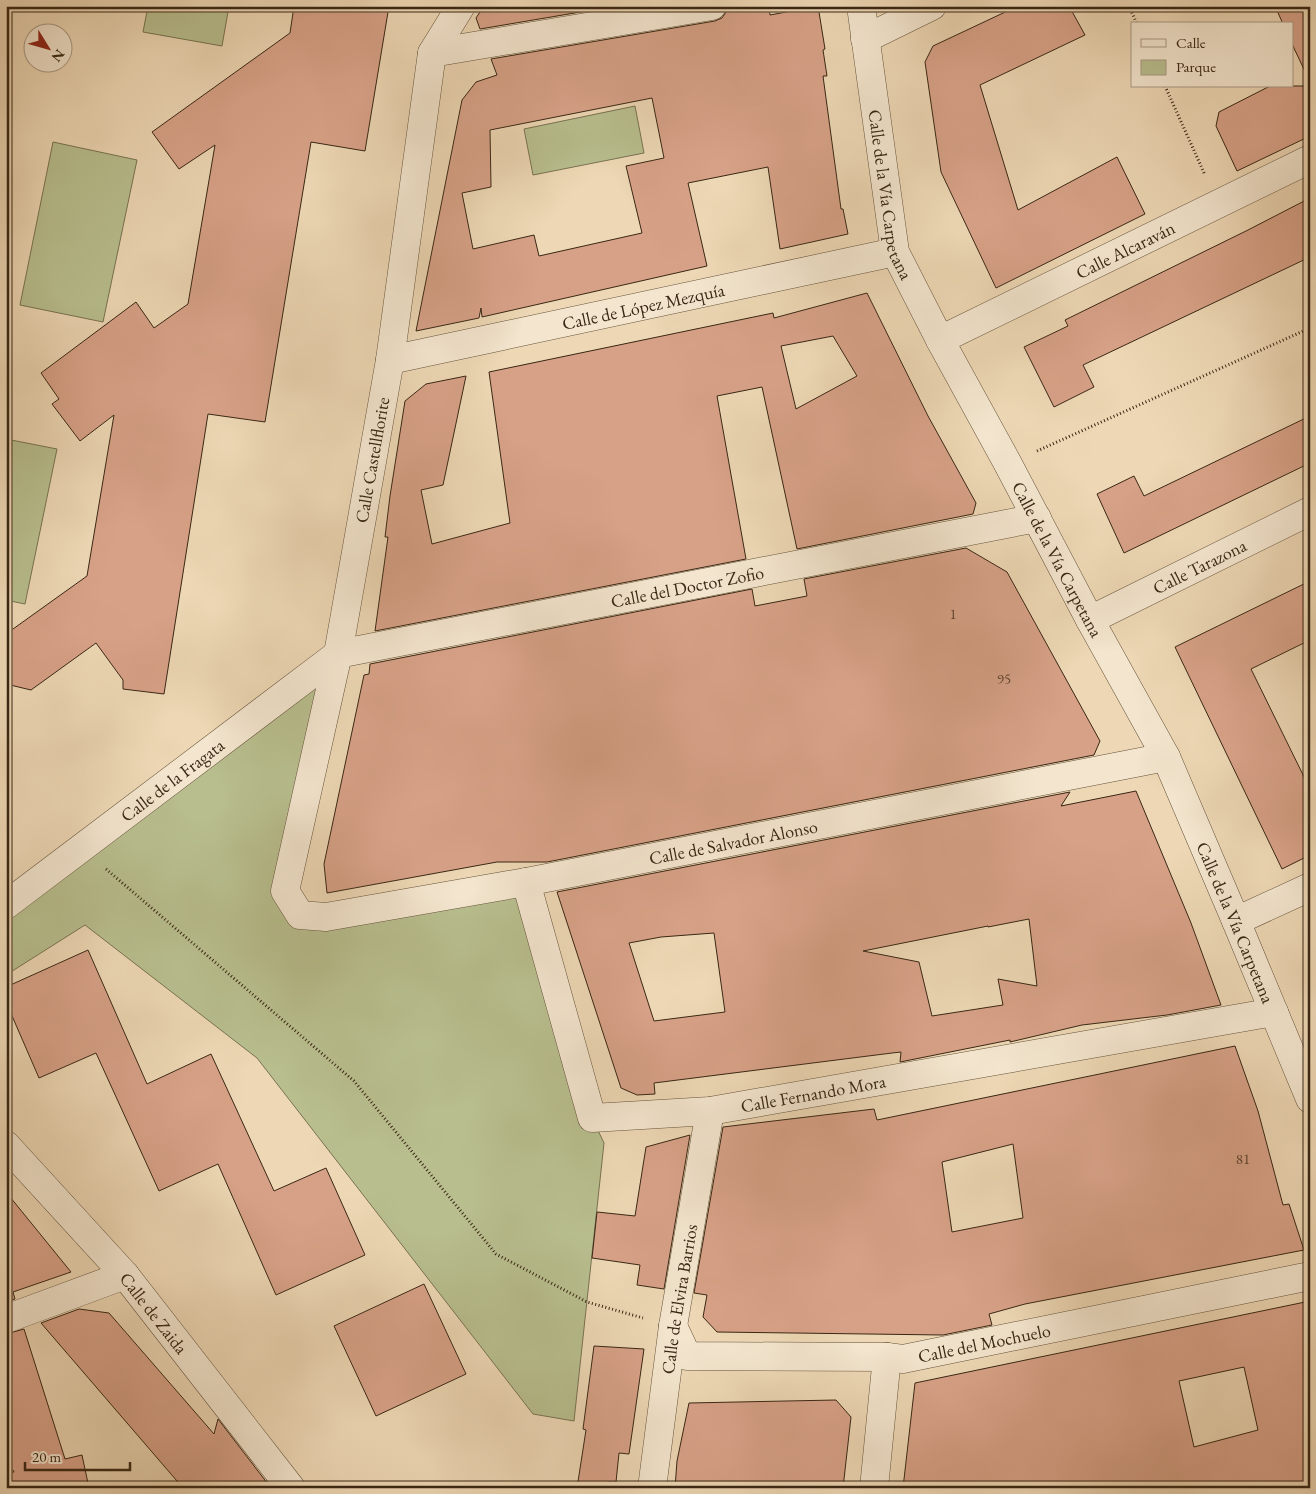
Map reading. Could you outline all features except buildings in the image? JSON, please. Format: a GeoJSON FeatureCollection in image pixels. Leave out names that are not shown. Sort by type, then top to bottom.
{"type":"FeatureCollection","features":[{"type":"Feature","properties":{"kind":"street","name":"Calle Castellflorite"},"geometry":{"type":"LineString","coordinates":[[300,914],[286,891],[338,654],[390,360],[432,53],[461,6]]}},
{"type":"Feature","properties":{"kind":"street"},"geometry":{"type":"LineString","coordinates":[[432,53],[712,6]]}},
{"type":"Feature","properties":{"kind":"street","name":"Calle de la Vía Carpetana"},"geometry":{"type":"LineString","coordinates":[[861,6],[895,252],[940,340],[1166,758],[1310,1100]]}},
{"type":"Feature","properties":{"kind":"street"},"geometry":{"type":"LineString","coordinates":[[865,39],[932,6]]}},
{"type":"Feature","properties":{"kind":"street","name":"Calle Alcaraván"},"geometry":{"type":"LineString","coordinates":[[940,340],[1310,158]]}},
{"type":"Feature","properties":{"kind":"street","name":"Calle de López Mezquía"},"geometry":{"type":"LineString","coordinates":[[390,360],[895,252]]}},
{"type":"Feature","properties":{"kind":"street","name":"Calle Tarazona"},"geometry":{"type":"LineString","coordinates":[[1090,620],[1310,511]]}},
{"type":"Feature","properties":{"kind":"street","name":"Calle del Doctor Zofio"},"geometry":{"type":"LineString","coordinates":[[338,654],[1037,518]]}},
{"type":"Feature","properties":{"kind":"street","name":"Calle de la Fragata"},"geometry":{"type":"LineString","coordinates":[[6,905],[88,845],[338,654]]}},
{"type":"Feature","properties":{"kind":"street","name":"Calle de Salvador Alonso"},"geometry":{"type":"LineString","coordinates":[[300,914],[326,917],[526,882],[1166,758]]}},
{"type":"Feature","properties":{"kind":"street","name":"Calle Fernando Mora"},"geometry":{"type":"LineString","coordinates":[[526,882],[592,1118],[710,1111],[1274,1012]]}},
{"type":"Feature","properties":{"kind":"street"},"geometry":{"type":"LineString","coordinates":[[1236,921],[1310,887]]}},
{"type":"Feature","properties":{"kind":"street","name":"Calle de Elvira Barrios"},"geometry":{"type":"LineString","coordinates":[[652,1488],[673,1326],[710,1111]]}},
{"type":"Feature","properties":{"kind":"street","name":"Calle de Zaida"},"geometry":{"type":"LineString","coordinates":[[6,1145],[126,1275],[291,1488]]}},
{"type":"Feature","properties":{"kind":"street"},"geometry":{"type":"LineString","coordinates":[[6,1319],[126,1275]]}},
{"type":"Feature","properties":{"kind":"street","name":"Calle del Mochuelo"},"geometry":{"type":"LineString","coordinates":[[673,1326],[687,1356],[887,1357],[903,1359],[1310,1276]]}},
{"type":"Feature","properties":{"kind":"street"},"geometry":{"type":"LineString","coordinates":[[874,1488],[887,1357]]}},
{"type":"Feature","properties":{"kind":"path"},"geometry":{"type":"LineString","coordinates":[[1129,6],[1136,22]]}},
{"type":"Feature","properties":{"kind":"path"},"geometry":{"type":"LineString","coordinates":[[1166,88],[1218,203]]}},
{"type":"Feature","properties":{"kind":"path"},"geometry":{"type":"LineString","coordinates":[[1008,464],[1310,328]]}},
{"type":"Feature","properties":{"kind":"path"},"geometry":{"type":"LineString","coordinates":[[88,845],[108,871],[354,1081],[496,1254],[587,1302],[673,1326]]}},
{"type":"Feature","properties":{"kind":"green space"},"geometry":{"type":"Polygon","coordinates":[[[148,6],[229,6],[222,46],[143,32],[148,6]]]}},
{"type":"Feature","properties":{"kind":"green space"},"geometry":{"type":"Polygon","coordinates":[[[635,106],[644,153],[533,175],[524,129],[635,106]]]}},
{"type":"Feature","properties":{"kind":"green space"},"geometry":{"type":"Polygon","coordinates":[[[53,142],[137,160],[103,322],[20,305],[53,142]]]}},
{"type":"Feature","properties":{"kind":"green space"},"geometry":{"type":"Polygon","coordinates":[[[6,439],[57,449],[25,604],[6,600],[6,439]]]}},
{"type":"Feature","properties":{"kind":"green space"},"geometry":{"type":"Polygon","coordinates":[[[338,654],[286,891],[300,915],[526,882],[592,1118],[604,1143],[574,1421],[533,1414],[257,1058],[85,925],[6,975],[6,905],[338,654]]]}}]}
